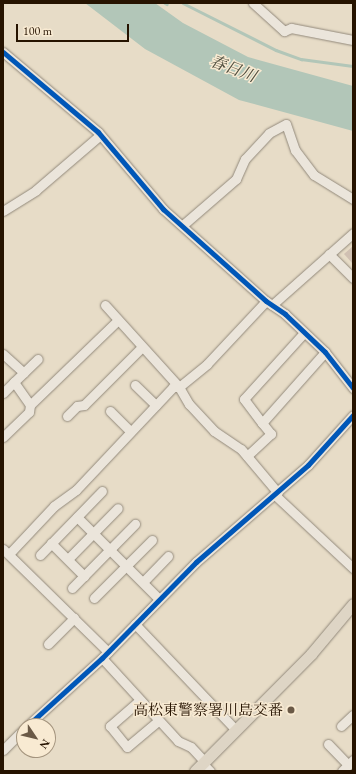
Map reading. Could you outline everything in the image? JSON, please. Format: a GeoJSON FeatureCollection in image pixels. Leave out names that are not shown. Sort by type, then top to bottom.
{"type":"FeatureCollection","features":[{"type":"Feature","properties":{"kind":"main road"},"geometry":{"type":"LineString","coordinates":[[203,767],[236,730],[351,610]]}},
{"type":"Feature","properties":{"kind":"street"},"geometry":{"type":"LineString","coordinates":[[252,3],[284,31],[291,28],[353,40]]}},
{"type":"Feature","properties":{"kind":"street"},"geometry":{"type":"LineString","coordinates":[[3,52],[99,136],[163,209],[184,224],[303,334],[325,352],[353,388]]}},
{"type":"Feature","properties":{"kind":"street"},"geometry":{"type":"LineString","coordinates":[[184,224],[236,179],[245,159],[269,133],[286,124],[295,150],[314,175],[353,199]]}},
{"type":"Feature","properties":{"kind":"street"},"geometry":{"type":"LineString","coordinates":[[3,209],[36,190],[99,136]]}},
{"type":"Feature","properties":{"kind":"street"},"geometry":{"type":"LineString","coordinates":[[203,767],[158,721],[74,618],[6,551],[54,506],[76,490],[173,387],[180,387],[207,364],[269,303],[353,233]]}},
{"type":"Feature","properties":{"kind":"street"},"geometry":{"type":"LineString","coordinates":[[329,254],[353,278]]}},
{"type":"Feature","properties":{"kind":"street"},"geometry":{"type":"LineString","coordinates":[[105,305],[180,387],[189,404],[214,431],[247,456],[276,494],[353,568]]}},
{"type":"Feature","properties":{"kind":"street"},"geometry":{"type":"LineString","coordinates":[[4,434],[29,412],[30,405],[118,320]]}},
{"type":"Feature","properties":{"kind":"street"},"geometry":{"type":"LineString","coordinates":[[247,456],[270,434],[244,399],[303,334]]}},
{"type":"Feature","properties":{"kind":"street"},"geometry":{"type":"LineString","coordinates":[[66,416],[84,405],[142,347]]}},
{"type":"Feature","properties":{"kind":"street"},"geometry":{"type":"LineString","coordinates":[[262,423],[325,352]]}},
{"type":"Feature","properties":{"kind":"street"},"geometry":{"type":"LineString","coordinates":[[3,354],[24,373]]}},
{"type":"Feature","properties":{"kind":"street"},"geometry":{"type":"LineString","coordinates":[[3,393],[38,359]]}},
{"type":"Feature","properties":{"kind":"street"},"geometry":{"type":"LineString","coordinates":[[14,382],[30,405]]}},
{"type":"Feature","properties":{"kind":"street"},"geometry":{"type":"LineString","coordinates":[[135,385],[156,405]]}},
{"type":"Feature","properties":{"kind":"street"},"geometry":{"type":"LineString","coordinates":[[110,411],[130,431]]}},
{"type":"Feature","properties":{"kind":"street"},"geometry":{"type":"LineString","coordinates":[[36,718],[105,655],[159,600],[276,494],[353,415]]}},
{"type":"Feature","properties":{"kind":"street"},"geometry":{"type":"LineString","coordinates":[[40,555],[102,491]]}},
{"type":"Feature","properties":{"kind":"street"},"geometry":{"type":"LineString","coordinates":[[68,559],[118,508]]}},
{"type":"Feature","properties":{"kind":"street"},"geometry":{"type":"LineString","coordinates":[[77,517],[143,582],[159,600]]}},
{"type":"Feature","properties":{"kind":"street"},"geometry":{"type":"LineString","coordinates":[[72,588],[135,524]]}},
{"type":"Feature","properties":{"kind":"street"},"geometry":{"type":"LineString","coordinates":[[94,598],[152,540]]}},
{"type":"Feature","properties":{"kind":"street"},"geometry":{"type":"LineString","coordinates":[[51,543],[84,576]]}},
{"type":"Feature","properties":{"kind":"street"},"geometry":{"type":"LineString","coordinates":[[143,582],[168,556]]}},
{"type":"Feature","properties":{"kind":"street"},"geometry":{"type":"LineString","coordinates":[[48,644],[74,618]]}},
{"type":"Feature","properties":{"kind":"street"},"geometry":{"type":"LineString","coordinates":[[135,624],[236,730]]}},
{"type":"Feature","properties":{"kind":"street"},"geometry":{"type":"LineString","coordinates":[[140,700],[110,726],[127,747],[158,721]]}},
{"type":"Feature","properties":{"kind":"street"},"geometry":{"type":"LineString","coordinates":[[341,726],[353,715]]}},
{"type":"Feature","properties":{"kind":"street"},"geometry":{"type":"LineString","coordinates":[[3,750],[16,737]]}},
{"type":"Feature","properties":{"kind":"street"},"geometry":{"type":"LineString","coordinates":[[328,744],[348,767]]}},
{"type":"Feature","properties":{"kind":"water","name":"春日川"},"geometry":{"type":"Polygon","coordinates":[[[85,3],[155,3],[183,23],[248,57],[353,86],[353,131],[239,100],[145,49],[85,3]]]}},
{"type":"Feature","properties":{"kind":"building"},"geometry":{"type":"Polygon","coordinates":[[[353,246],[353,264],[344,254],[353,246]]]}},
{"type":"Feature","properties":{"kind":"waterway"},"geometry":{"type":"LineString","coordinates":[[183,3],[276,50],[301,59],[353,66]]}},
{"type":"Feature","properties":{"kind":"cycle path"},"geometry":{"type":"LineString","coordinates":[[3,52],[98,132],[163,209],[266,301],[285,314],[325,352],[353,388]]}},
{"type":"Feature","properties":{"kind":"cycle path"},"geometry":{"type":"LineString","coordinates":[[36,718],[102,658],[196,562],[308,465],[353,415]]}},
{"type":"Feature","properties":{"kind":"place","name":"高松東警察署川島交番"},"geometry":{"type":"Point","coordinates":[291,710]}}]}
